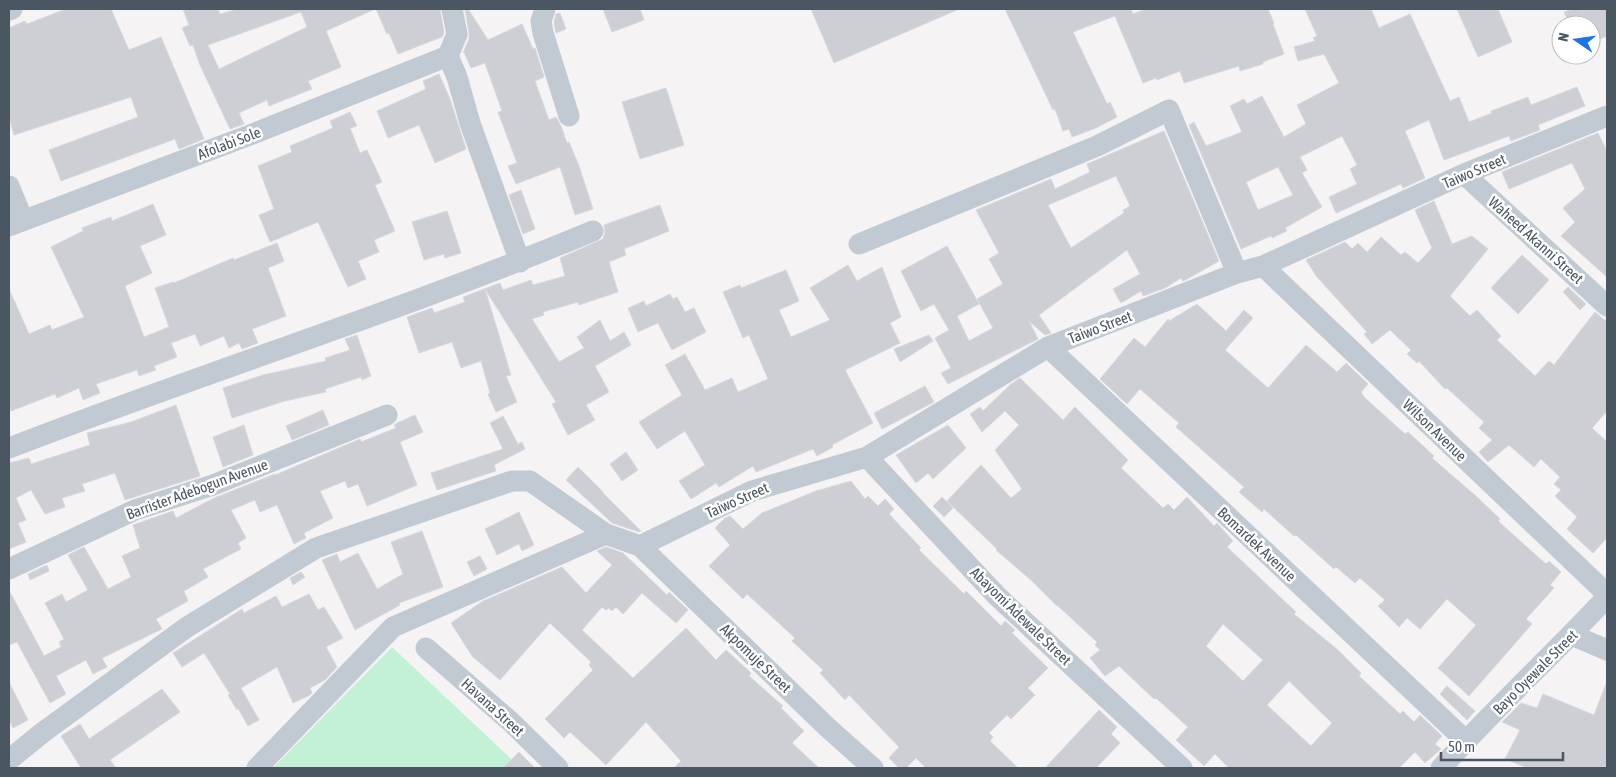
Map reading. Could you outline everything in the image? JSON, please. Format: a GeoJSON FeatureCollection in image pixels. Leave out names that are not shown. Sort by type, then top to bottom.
{"type":"FeatureCollection","features":[{"type":"Feature","properties":{"kind":"street"},"geometry":{"type":"LineString","coordinates":[[452,9],[457,34],[448,56],[457,77],[470,123],[520,262]]}},
{"type":"Feature","properties":{"kind":"street"},"geometry":{"type":"LineString","coordinates":[[545,9],[541,21],[543,33],[569,116]]}},
{"type":"Feature","properties":{"kind":"street","name":"Afolabi Sole"},"geometry":{"type":"LineString","coordinates":[[16,223],[250,135],[448,56]]}},
{"type":"Feature","properties":{"kind":"street"},"geometry":{"type":"LineString","coordinates":[[858,244],[1097,146],[1169,110],[1237,273]]}},
{"type":"Feature","properties":{"kind":"street","name":"Taiwo Street"},"geometry":{"type":"LineString","coordinates":[[640,546],[752,491],[867,457],[1048,347],[1237,273],[1263,266],[1464,174],[1607,116]]}},
{"type":"Feature","properties":{"kind":"street","name":"Waheed Akanni Street"},"geometry":{"type":"LineString","coordinates":[[1464,174],[1607,306]]}},
{"type":"Feature","properties":{"kind":"street"},"geometry":{"type":"LineString","coordinates":[[9,186],[16,223]]}},
{"type":"Feature","properties":{"kind":"street"},"geometry":{"type":"LineString","coordinates":[[9,448],[103,411],[520,262],[593,231]]}},
{"type":"Feature","properties":{"kind":"street","name":"Wilson Avenue"},"geometry":{"type":"LineString","coordinates":[[1263,266],[1607,596]]}},
{"type":"Feature","properties":{"kind":"street","name":"Bomardek Avenue"},"geometry":{"type":"LineString","coordinates":[[1048,347],[1466,741]]}},
{"type":"Feature","properties":{"kind":"street","name":"Barrister Adebogun Avenue"},"geometry":{"type":"LineString","coordinates":[[9,569],[135,510],[214,485],[387,415]]}},
{"type":"Feature","properties":{"kind":"street","name":"Abayomi Adewale Street"},"geometry":{"type":"LineString","coordinates":[[867,457],[996,596],[1182,768]]}},
{"type":"Feature","properties":{"kind":"street"},"geometry":{"type":"LineString","coordinates":[[9,760],[42,733],[187,627],[316,548],[512,481],[530,481],[606,534],[640,546]]}},
{"type":"Feature","properties":{"kind":"street"},"geometry":{"type":"LineString","coordinates":[[257,768],[394,627],[606,534]]}},
{"type":"Feature","properties":{"kind":"street","name":"Akpomuje Street"},"geometry":{"type":"LineString","coordinates":[[640,546],[827,727],[873,768]]}},
{"type":"Feature","properties":{"kind":"street","name":"Bayo Oyewale Street"},"geometry":{"type":"LineString","coordinates":[[1441,768],[1572,635],[1607,596]]}},
{"type":"Feature","properties":{"kind":"street"},"geometry":{"type":"LineString","coordinates":[[1572,635],[1607,650]]}},
{"type":"Feature","properties":{"kind":"street","name":"Havana Street"},"geometry":{"type":"LineString","coordinates":[[426,648],[511,722],[558,768]]}},
{"type":"Feature","properties":{"kind":"green space"},"geometry":{"type":"Polygon","coordinates":[[[392,647],[521,768],[273,768],[392,647]]]}},
{"type":"Feature","properties":{"kind":"building"},"geometry":{"type":"Polygon","coordinates":[[[66,9],[111,9],[129,50],[161,37],[204,139],[179,149],[175,139],[61,181],[49,150],[138,117],[131,97],[14,135],[9,117],[9,28],[25,21],[27,24],[66,9]]]}},
{"type":"Feature","properties":{"kind":"building"},"geometry":{"type":"Polygon","coordinates":[[[183,9],[218,9],[220,14],[238,9],[375,9],[326,31],[341,67],[308,81],[312,89],[269,106],[267,100],[239,113],[244,124],[230,129],[200,65],[193,45],[190,46],[182,28],[189,25],[183,9]],[[301,12],[208,45],[219,69],[307,27],[301,12]]]}},
{"type":"Feature","properties":{"kind":"building"},"geometry":{"type":"Polygon","coordinates":[[[376,9],[440,9],[444,33],[442,37],[398,54],[376,9]]]}},
{"type":"Feature","properties":{"kind":"building"},"geometry":{"type":"Polygon","coordinates":[[[465,9],[468,9],[488,40],[522,24],[533,49],[535,48],[544,77],[535,81],[549,120],[556,117],[567,143],[569,142],[593,209],[575,215],[560,167],[516,184],[508,166],[517,163],[498,112],[502,111],[485,63],[471,68],[463,53],[469,39],[465,9]]]}},
{"type":"Feature","properties":{"kind":"building"},"geometry":{"type":"Polygon","coordinates":[[[603,9],[640,9],[644,20],[612,32],[603,9]]]}},
{"type":"Feature","properties":{"kind":"building"},"geometry":{"type":"Polygon","coordinates":[[[811,9],[959,9],[834,63],[811,9]]]}},
{"type":"Feature","properties":{"kind":"building"},"geometry":{"type":"Polygon","coordinates":[[[1005,9],[1131,9],[1133,14],[1146,9],[1268,9],[1284,54],[1263,62],[1263,64],[1240,71],[1239,66],[1184,83],[1180,71],[1143,83],[1115,16],[1073,32],[1107,104],[1110,102],[1117,117],[1096,128],[1072,137],[1069,129],[1063,131],[1055,109],[1053,110],[1005,9]]]}},
{"type":"Feature","properties":{"kind":"building"},"geometry":{"type":"Polygon","coordinates":[[[1305,9],[1371,9],[1379,28],[1410,14],[1450,101],[1459,97],[1469,122],[1492,113],[1491,111],[1528,97],[1531,105],[1577,87],[1585,106],[1538,125],[1540,130],[1511,141],[1509,136],[1444,160],[1429,120],[1405,131],[1425,178],[1403,188],[1401,184],[1336,213],[1329,197],[1357,184],[1350,169],[1357,165],[1342,136],[1300,157],[1307,170],[1302,173],[1322,207],[1285,228],[1287,231],[1241,249],[1189,125],[1194,122],[1206,146],[1242,132],[1230,106],[1244,99],[1247,104],[1262,96],[1284,137],[1306,124],[1297,105],[1339,83],[1324,54],[1298,61],[1294,47],[1315,41],[1313,38],[1317,36],[1305,9]],[[1278,167],[1246,182],[1258,210],[1293,195],[1278,167]]]}},
{"type":"Feature","properties":{"kind":"building"},"geometry":{"type":"Polygon","coordinates":[[[1457,9],[1498,9],[1512,42],[1478,57],[1457,9]]]}},
{"type":"Feature","properties":{"kind":"building"},"geometry":{"type":"Polygon","coordinates":[[[1573,9],[1607,9],[1607,36],[1601,39],[1601,15],[1565,15],[1564,12],[1573,9]]]}},
{"type":"Feature","properties":{"kind":"building"},"geometry":{"type":"Polygon","coordinates":[[[560,13],[566,29],[556,33],[554,22],[556,14],[560,13]]]}},
{"type":"Feature","properties":{"kind":"building"},"geometry":{"type":"Polygon","coordinates":[[[439,74],[450,99],[466,149],[435,163],[419,125],[388,138],[377,111],[426,89],[423,81],[439,74]]]}},
{"type":"Feature","properties":{"kind":"building"},"geometry":{"type":"Polygon","coordinates":[[[666,88],[684,145],[640,159],[622,102],[666,88]]]}},
{"type":"Feature","properties":{"kind":"building"},"geometry":{"type":"Polygon","coordinates":[[[350,112],[357,126],[350,128],[360,153],[367,150],[382,182],[375,185],[395,231],[374,240],[379,252],[358,261],[366,279],[348,287],[318,222],[270,242],[259,215],[274,209],[258,166],[292,152],[290,146],[333,128],[330,121],[350,112]]]}},
{"type":"Feature","properties":{"kind":"building"},"geometry":{"type":"Polygon","coordinates":[[[1164,131],[1219,261],[1183,281],[1181,278],[1165,288],[1143,296],[1141,291],[1121,303],[1113,289],[1140,274],[1127,250],[1039,315],[1051,333],[1045,335],[1029,321],[1038,339],[948,384],[941,373],[951,368],[935,338],[949,330],[934,304],[921,311],[901,271],[947,246],[979,304],[957,316],[969,341],[993,328],[977,299],[1003,284],[989,259],[999,253],[976,210],[1051,179],[1055,189],[1090,172],[1087,164],[1164,131]],[[1116,176],[1048,205],[1071,248],[1124,213],[1123,210],[1130,206],[1116,176]]]}},
{"type":"Feature","properties":{"kind":"building"},"geometry":{"type":"Polygon","coordinates":[[[1598,133],[1607,151],[1607,277],[1561,236],[1575,222],[1563,208],[1585,189],[1572,163],[1509,189],[1502,172],[1598,133]]]}},
{"type":"Feature","properties":{"kind":"building"},"geometry":{"type":"Polygon","coordinates":[[[521,190],[535,229],[523,234],[509,195],[521,190]]]}},
{"type":"Feature","properties":{"kind":"building"},"geometry":{"type":"Polygon","coordinates":[[[1434,201],[1452,244],[1472,236],[1488,249],[1450,296],[1470,316],[1477,310],[1501,336],[1497,340],[1535,376],[1549,361],[1554,365],[1595,312],[1607,322],[1607,411],[1592,428],[1607,442],[1607,538],[1593,553],[1567,529],[1577,517],[1555,496],[1561,490],[1554,484],[1560,477],[1541,459],[1534,467],[1509,445],[1488,462],[1479,452],[1492,440],[1479,428],[1484,422],[1447,388],[1445,389],[1419,361],[1417,363],[1407,354],[1411,350],[1390,330],[1372,344],[1364,334],[1367,332],[1317,277],[1306,260],[1345,242],[1352,249],[1358,243],[1367,252],[1381,237],[1401,255],[1405,252],[1418,263],[1432,248],[1415,210],[1434,201]]]}},
{"type":"Feature","properties":{"kind":"building"},"geometry":{"type":"Polygon","coordinates":[[[153,204],[166,235],[140,246],[152,273],[125,286],[144,337],[169,327],[155,288],[174,283],[233,258],[234,260],[277,243],[284,261],[268,268],[286,316],[252,329],[258,343],[242,349],[239,343],[229,348],[224,336],[200,346],[195,334],[171,343],[177,357],[154,366],[156,370],[139,376],[137,370],[96,384],[100,393],[83,400],[79,388],[57,398],[55,394],[11,411],[9,404],[9,289],[29,334],[50,325],[52,330],[84,317],[51,247],[83,231],[82,228],[111,217],[112,221],[153,204]]]}},
{"type":"Feature","properties":{"kind":"building"},"geometry":{"type":"Polygon","coordinates":[[[660,205],[669,231],[624,249],[626,255],[609,262],[618,292],[579,305],[578,302],[543,312],[544,315],[532,319],[559,362],[584,348],[577,337],[600,320],[610,341],[624,332],[631,345],[595,366],[609,392],[586,405],[595,420],[568,435],[552,404],[556,402],[485,289],[511,375],[506,376],[517,402],[496,412],[488,394],[490,393],[481,361],[461,368],[452,342],[419,353],[407,317],[432,308],[434,313],[465,302],[463,297],[500,283],[503,290],[531,280],[533,285],[565,276],[560,258],[603,239],[604,225],[660,205]]]}},
{"type":"Feature","properties":{"kind":"building"},"geometry":{"type":"Polygon","coordinates":[[[447,211],[461,253],[445,258],[444,254],[424,260],[412,222],[447,211]]]}},
{"type":"Feature","properties":{"kind":"building"},"geometry":{"type":"Polygon","coordinates":[[[1522,255],[1549,280],[1518,314],[1491,288],[1522,255]]]}},
{"type":"Feature","properties":{"kind":"building"},"geometry":{"type":"Polygon","coordinates":[[[848,265],[857,281],[882,267],[901,317],[890,323],[900,343],[845,370],[873,423],[832,445],[833,447],[817,456],[813,449],[756,472],[753,466],[719,487],[716,483],[691,499],[679,481],[705,465],[685,431],[657,449],[639,422],[682,395],[665,365],[685,354],[705,390],[732,378],[738,392],[768,379],[749,335],[743,338],[723,292],[740,285],[741,288],[786,270],[799,301],[779,310],[791,337],[830,320],[810,288],[848,265]]]}},
{"type":"Feature","properties":{"kind":"building"},"geometry":{"type":"Polygon","coordinates":[[[1568,287],[1586,304],[1580,310],[1563,292],[1568,287]]]}},
{"type":"Feature","properties":{"kind":"building"},"geometry":{"type":"Polygon","coordinates":[[[670,294],[673,299],[677,297],[685,312],[694,308],[706,332],[672,350],[658,323],[638,332],[628,308],[644,301],[646,306],[670,294]]]}},
{"type":"Feature","properties":{"kind":"building"},"geometry":{"type":"Polygon","coordinates":[[[1197,304],[1226,331],[1244,310],[1253,318],[1225,350],[1268,388],[1306,345],[1337,372],[1346,363],[1368,384],[1361,392],[1364,397],[1405,434],[1408,432],[1434,456],[1432,458],[1477,497],[1500,519],[1498,521],[1546,564],[1549,561],[1561,572],[1550,585],[1554,588],[1526,619],[1532,624],[1469,696],[1438,668],[1476,625],[1447,599],[1420,629],[1407,618],[1399,627],[1378,606],[1385,600],[1360,578],[1355,583],[1336,567],[1334,569],[1264,509],[1262,512],[1239,492],[1244,487],[1176,427],[1179,423],[1140,389],[1127,404],[1100,379],[1134,338],[1145,347],[1168,319],[1169,321],[1197,304]]]}},
{"type":"Feature","properties":{"kind":"building"},"geometry":{"type":"Polygon","coordinates":[[[357,335],[371,376],[362,380],[361,377],[325,389],[326,392],[285,401],[232,418],[223,388],[263,375],[326,361],[325,358],[350,350],[345,339],[357,335]]]}},
{"type":"Feature","properties":{"kind":"building"},"geometry":{"type":"Polygon","coordinates":[[[929,335],[933,341],[900,362],[894,349],[929,335]]]}},
{"type":"Feature","properties":{"kind":"building"},"geometry":{"type":"Polygon","coordinates":[[[1020,378],[1063,420],[1075,407],[1128,460],[1121,468],[1163,508],[1168,504],[1174,510],[1187,497],[1214,526],[1217,523],[1233,541],[1227,547],[1296,612],[1294,614],[1338,650],[1361,673],[1359,676],[1400,714],[1403,711],[1414,722],[1420,715],[1442,736],[1435,744],[1441,749],[1425,763],[1415,752],[1399,768],[1229,768],[1215,754],[1204,766],[1176,740],[1188,727],[1156,698],[1154,699],[1119,666],[1105,676],[1090,658],[1100,650],[1095,645],[1097,642],[996,550],[947,501],[981,465],[1011,498],[1022,489],[995,450],[1019,425],[1005,411],[982,432],[970,414],[980,407],[983,411],[1011,384],[1020,378]],[[1223,624],[1206,646],[1243,681],[1263,660],[1223,624]],[[1289,681],[1267,705],[1311,746],[1332,723],[1289,681]]]}},
{"type":"Feature","properties":{"kind":"building"},"geometry":{"type":"Polygon","coordinates":[[[925,386],[934,402],[882,429],[874,413],[925,386]]]}},
{"type":"Feature","properties":{"kind":"building"},"geometry":{"type":"Polygon","coordinates":[[[176,405],[200,476],[125,500],[115,473],[82,484],[85,491],[62,498],[65,507],[45,514],[31,490],[16,498],[26,520],[18,523],[26,542],[9,549],[9,463],[29,458],[31,464],[90,445],[87,433],[131,422],[176,405]]]}},
{"type":"Feature","properties":{"kind":"building"},"geometry":{"type":"Polygon","coordinates":[[[323,410],[329,425],[292,440],[286,426],[323,410]]]}},
{"type":"Feature","properties":{"kind":"building"},"geometry":{"type":"Polygon","coordinates":[[[415,415],[423,432],[400,442],[417,485],[367,506],[358,484],[348,488],[345,481],[320,491],[333,518],[304,533],[306,538],[294,544],[277,505],[260,512],[255,500],[231,510],[246,538],[238,543],[241,549],[203,569],[208,577],[184,591],[188,601],[156,619],[162,629],[102,658],[107,667],[93,674],[86,660],[56,676],[66,694],[50,703],[17,642],[9,645],[9,590],[44,656],[61,647],[59,642],[64,639],[45,603],[62,594],[66,602],[88,590],[68,555],[84,547],[108,589],[131,577],[122,556],[140,548],[133,525],[173,511],[176,518],[214,498],[275,475],[360,439],[361,442],[396,428],[394,425],[415,415]]]}},
{"type":"Feature","properties":{"kind":"building"},"geometry":{"type":"Polygon","coordinates":[[[503,416],[518,444],[522,442],[525,449],[494,465],[496,471],[437,490],[431,473],[503,449],[490,423],[503,416]]]}},
{"type":"Feature","properties":{"kind":"building"},"geometry":{"type":"Polygon","coordinates":[[[244,425],[253,455],[223,467],[213,437],[244,425]]]}},
{"type":"Feature","properties":{"kind":"building"},"geometry":{"type":"Polygon","coordinates":[[[948,425],[966,448],[933,479],[928,473],[916,483],[896,455],[948,425]]]}},
{"type":"Feature","properties":{"kind":"building"},"geometry":{"type":"Polygon","coordinates":[[[626,452],[638,470],[622,481],[610,464],[626,452]]]}},
{"type":"Feature","properties":{"kind":"building"},"geometry":{"type":"Polygon","coordinates":[[[578,467],[641,531],[612,523],[566,480],[578,467]]]}},
{"type":"Feature","properties":{"kind":"building"},"geometry":{"type":"Polygon","coordinates":[[[851,481],[865,499],[868,496],[878,506],[885,499],[894,509],[889,514],[921,548],[919,550],[964,594],[966,591],[1001,626],[1005,621],[1015,630],[1012,633],[1048,668],[1028,688],[1035,695],[1011,719],[1007,715],[989,733],[993,737],[990,741],[1018,768],[926,768],[916,758],[906,768],[899,768],[889,758],[899,747],[849,695],[845,700],[820,673],[823,670],[792,641],[795,638],[747,594],[743,599],[709,566],[730,545],[715,528],[725,518],[730,516],[743,529],[762,513],[816,491],[851,481]]]}},
{"type":"Feature","properties":{"kind":"building"},"geometry":{"type":"Polygon","coordinates":[[[942,497],[953,508],[944,517],[933,506],[942,497]]]}},
{"type":"Feature","properties":{"kind":"building"},"geometry":{"type":"Polygon","coordinates":[[[519,512],[534,545],[522,551],[519,544],[497,555],[485,529],[519,512]]]}},
{"type":"Feature","properties":{"kind":"building"},"geometry":{"type":"Polygon","coordinates":[[[422,531],[443,587],[399,603],[400,605],[355,630],[322,560],[337,554],[340,562],[358,553],[377,589],[403,574],[391,542],[422,531]]]}},
{"type":"Feature","properties":{"kind":"building"},"geometry":{"type":"Polygon","coordinates":[[[606,547],[623,553],[667,595],[669,592],[688,610],[676,623],[642,593],[623,614],[616,607],[612,611],[609,608],[606,610],[602,607],[582,630],[633,678],[686,628],[716,660],[726,650],[751,673],[749,676],[783,706],[781,708],[804,731],[792,743],[819,768],[674,768],[681,761],[646,722],[606,765],[570,732],[564,738],[545,719],[593,670],[589,665],[591,662],[550,623],[500,680],[472,656],[451,623],[483,601],[562,567],[586,593],[612,565],[597,551],[606,547]]]}},
{"type":"Feature","properties":{"kind":"building"},"geometry":{"type":"Polygon","coordinates":[[[480,556],[487,569],[474,576],[467,562],[480,556]]]}},
{"type":"Feature","properties":{"kind":"building"},"geometry":{"type":"Polygon","coordinates":[[[47,565],[49,571],[30,580],[28,574],[47,565]]]}},
{"type":"Feature","properties":{"kind":"building"},"geometry":{"type":"Polygon","coordinates":[[[301,572],[305,577],[293,585],[290,578],[301,572]]]}},
{"type":"Feature","properties":{"kind":"building"},"geometry":{"type":"Polygon","coordinates":[[[309,594],[318,610],[324,607],[343,638],[326,647],[337,667],[325,680],[310,688],[312,693],[310,695],[293,703],[277,667],[241,688],[259,720],[248,726],[204,653],[182,667],[173,653],[242,609],[244,613],[276,596],[282,607],[309,594]]]}},
{"type":"Feature","properties":{"kind":"building"},"geometry":{"type":"Polygon","coordinates":[[[9,682],[28,720],[13,728],[9,720],[9,682]]]}},
{"type":"Feature","properties":{"kind":"building"},"geometry":{"type":"Polygon","coordinates":[[[1606,684],[1607,768],[1528,768],[1505,759],[1520,730],[1502,722],[1521,703],[1537,708],[1543,694],[1594,715],[1606,684]]]}},
{"type":"Feature","properties":{"kind":"building"},"geometry":{"type":"Polygon","coordinates":[[[1447,686],[1475,711],[1467,720],[1440,694],[1447,686]]]}},
{"type":"Feature","properties":{"kind":"building"},"geometry":{"type":"Polygon","coordinates":[[[162,689],[180,712],[110,760],[116,768],[81,768],[61,736],[80,724],[89,739],[162,689]]]}},
{"type":"Feature","properties":{"kind":"building"},"geometry":{"type":"Polygon","coordinates":[[[1099,710],[1117,727],[1111,734],[1120,743],[1096,768],[1045,768],[1099,710]]]}},
{"type":"Feature","properties":{"kind":"building"},"geometry":{"type":"Polygon","coordinates":[[[519,752],[535,768],[503,768],[519,752]]]}}]}
